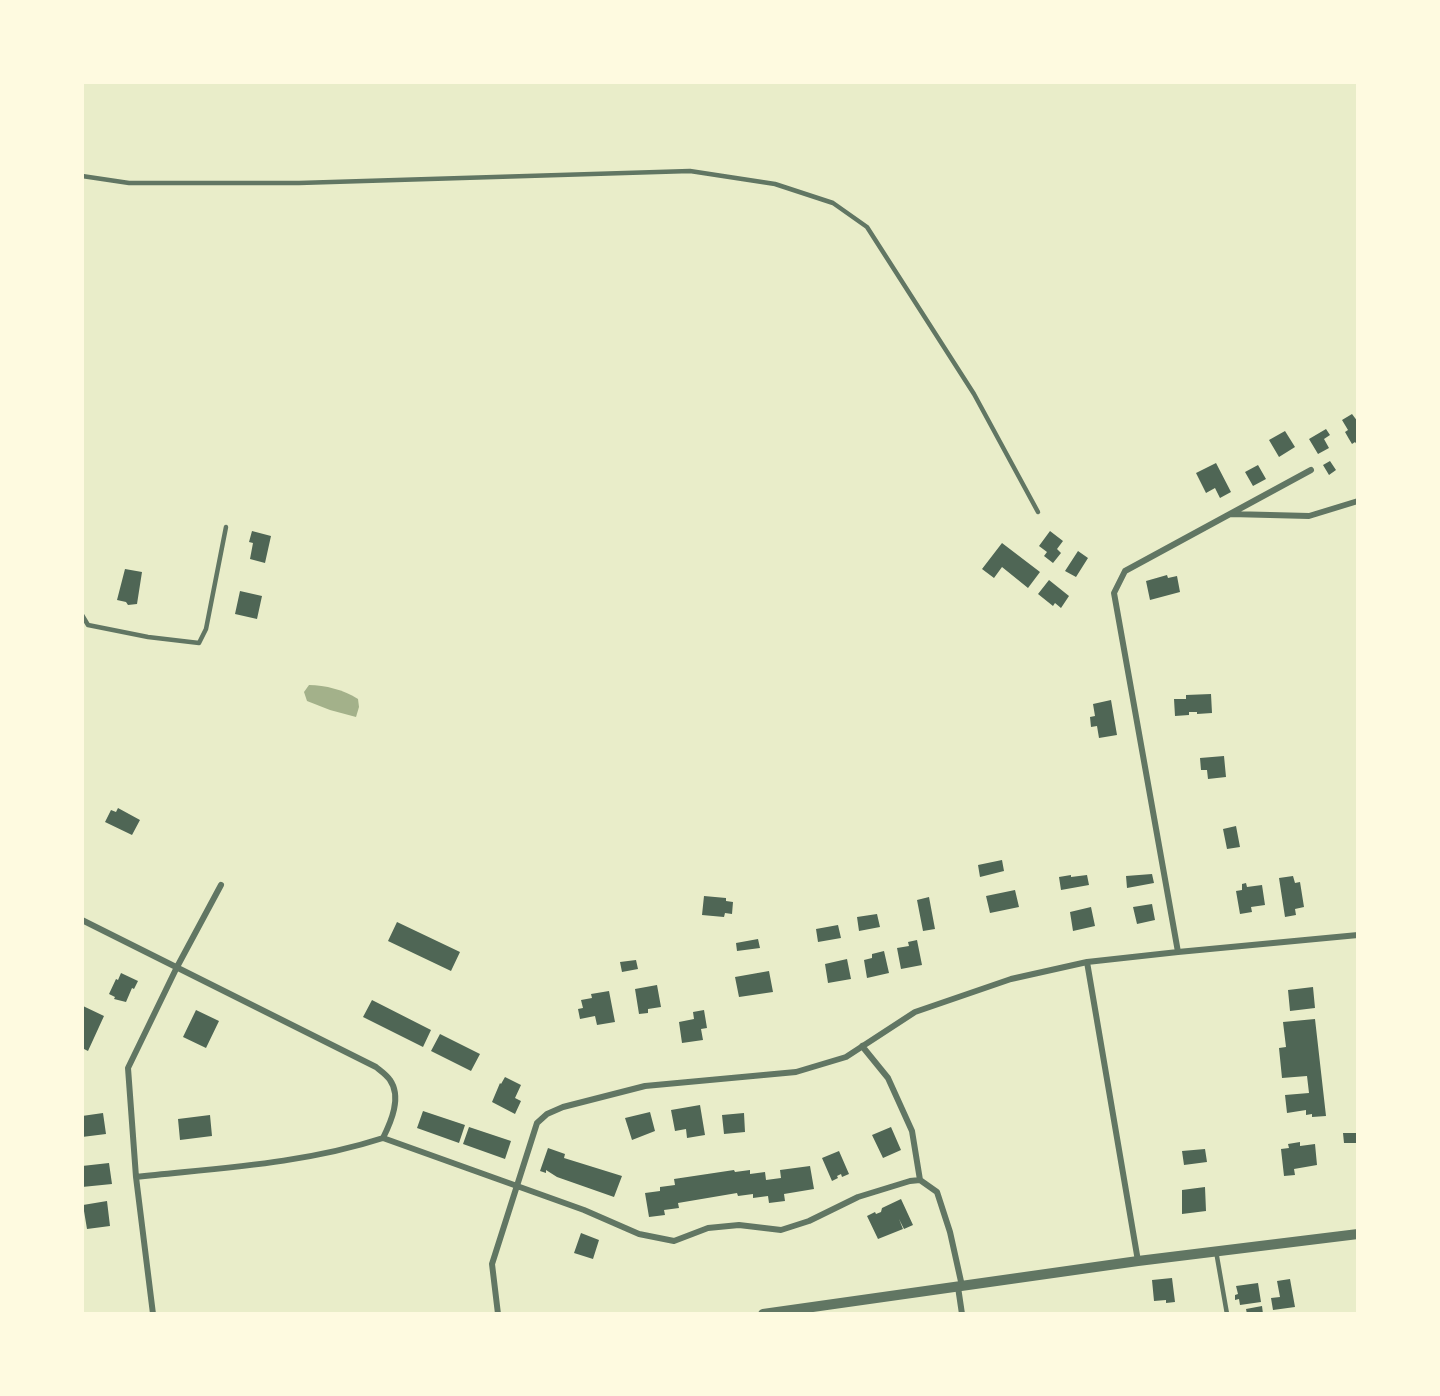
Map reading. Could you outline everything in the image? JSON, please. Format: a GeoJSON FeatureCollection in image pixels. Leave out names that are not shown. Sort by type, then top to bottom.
{"type":"FeatureCollection","features":[{"type":"Feature","properties":{"kind":"street"},"geometry":{"type":"LineString","coordinates":[[1179,952],[1114,593],[1125,571],[1311,470]]}},
{"type":"Feature","properties":{"kind":"street"},"geometry":{"type":"LineString","coordinates":[[1230,514],[1309,516],[1358,501]]}},
{"type":"Feature","properties":{"kind":"street"},"geometry":{"type":"LineString","coordinates":[[153,1314],[136,1177],[128,1068],[221,885]]}},
{"type":"Feature","properties":{"kind":"street"},"geometry":{"type":"LineString","coordinates":[[82,920],[376,1067],[391,1080],[395,1099],[394,1117],[383,1138]]}},
{"type":"Feature","properties":{"kind":"street"},"geometry":{"type":"LineString","coordinates":[[498,1314],[492,1264],[537,1123],[547,1113],[645,1086],[796,1072],[846,1057],[915,1012],[1011,979],[1087,962],[1358,935]]}},
{"type":"Feature","properties":{"kind":"street"},"geometry":{"type":"LineString","coordinates":[[1087,962],[1138,1261]]}},
{"type":"Feature","properties":{"kind":"street"},"geometry":{"type":"LineString","coordinates":[[862,1046],[888,1078],[912,1131],[920,1180]]}},
{"type":"Feature","properties":{"kind":"street"},"geometry":{"type":"LineString","coordinates":[[136,1177],[273,1162],[350,1149],[383,1138],[584,1210],[639,1233],[674,1241],[708,1228],[738,1225],[781,1230],[809,1221],[858,1197],[920,1180],[937,1192],[950,1232],[960,1286],[962,1314]]}},
{"type":"Feature","properties":{"kind":"street"},"geometry":{"type":"LineString","coordinates":[[763,1314],[1138,1261],[1358,1234]]}},
{"type":"Feature","properties":{"kind":"lane"},"geometry":{"type":"LineString","coordinates":[[82,176],[129,183],[299,183],[690,171],[775,184],[833,203],[867,227],[974,394],[1038,512]]}},
{"type":"Feature","properties":{"kind":"lane"},"geometry":{"type":"LineString","coordinates":[[82,615],[88,625],[148,638],[199,643],[206,629],[226,528]]}},
{"type":"Feature","properties":{"kind":"lane"},"geometry":{"type":"LineString","coordinates":[[1216,1251],[1227,1314]]}},
{"type":"Feature","properties":{"kind":"shaded area"},"geometry":{"type":"Polygon","coordinates":[[[309,685],[334,689],[358,699],[359,707],[356,717],[307,701],[304,692],[309,685]]]}},
{"type":"Feature","properties":{"kind":"building"},"geometry":{"type":"Polygon","coordinates":[[[1352,414],[1358,422],[1358,446],[1355,442],[1352,444],[1345,432],[1348,430],[1342,420],[1352,414]]]}},
{"type":"Feature","properties":{"kind":"building"},"geometry":{"type":"Polygon","coordinates":[[[1326,429],[1330,435],[1324,439],[1329,448],[1318,454],[1309,439],[1326,429]]]}},
{"type":"Feature","properties":{"kind":"building"},"geometry":{"type":"Polygon","coordinates":[[[1285,431],[1295,447],[1279,457],[1269,440],[1285,431]]]}},
{"type":"Feature","properties":{"kind":"building"},"geometry":{"type":"Polygon","coordinates":[[[1330,461],[1336,470],[1329,475],[1323,465],[1330,461]]]}},
{"type":"Feature","properties":{"kind":"building"},"geometry":{"type":"Polygon","coordinates":[[[1216,463],[1231,492],[1220,498],[1215,488],[1206,493],[1196,473],[1216,463]]]}},
{"type":"Feature","properties":{"kind":"building"},"geometry":{"type":"Polygon","coordinates":[[[1258,465],[1266,479],[1253,486],[1245,472],[1258,465]]]}},
{"type":"Feature","properties":{"kind":"building"},"geometry":{"type":"Polygon","coordinates":[[[252,531],[271,536],[265,563],[250,559],[253,543],[249,542],[252,531]]]}},
{"type":"Feature","properties":{"kind":"building"},"geometry":{"type":"Polygon","coordinates":[[[1050,531],[1063,541],[1057,549],[1061,553],[1053,563],[1044,556],[1047,552],[1039,546],[1050,531]]]}},
{"type":"Feature","properties":{"kind":"building"},"geometry":{"type":"Polygon","coordinates":[[[1002,543],[1040,572],[1028,588],[1002,567],[994,578],[982,569],[1002,543]]]}},
{"type":"Feature","properties":{"kind":"building"},"geometry":{"type":"Polygon","coordinates":[[[1078,551],[1088,558],[1076,577],[1065,571],[1078,551]]]}},
{"type":"Feature","properties":{"kind":"building"},"geometry":{"type":"Polygon","coordinates":[[[125,569],[142,572],[137,604],[128,605],[126,602],[117,600],[125,569]]]}},
{"type":"Feature","properties":{"kind":"building"},"geometry":{"type":"Polygon","coordinates":[[[1167,575],[1168,578],[1177,576],[1180,592],[1150,600],[1146,581],[1167,575]]]}},
{"type":"Feature","properties":{"kind":"building"},"geometry":{"type":"Polygon","coordinates":[[[1049,580],[1069,596],[1061,608],[1055,603],[1053,606],[1038,594],[1049,580]]]}},
{"type":"Feature","properties":{"kind":"building"},"geometry":{"type":"Polygon","coordinates":[[[240,591],[262,596],[257,619],[235,614],[240,591]]]}},
{"type":"Feature","properties":{"kind":"building"},"geometry":{"type":"Polygon","coordinates":[[[1211,694],[1212,713],[1189,712],[1189,715],[1175,716],[1174,699],[1186,699],[1186,695],[1211,694]]]}},
{"type":"Feature","properties":{"kind":"building"},"geometry":{"type":"Polygon","coordinates":[[[1111,700],[1117,735],[1099,738],[1097,726],[1091,727],[1090,717],[1095,716],[1093,704],[1111,700]]]}},
{"type":"Feature","properties":{"kind":"building"},"geometry":{"type":"Polygon","coordinates":[[[1224,756],[1226,777],[1208,779],[1207,770],[1201,770],[1200,758],[1224,756]]]}},
{"type":"Feature","properties":{"kind":"building"},"geometry":{"type":"Polygon","coordinates":[[[118,808],[140,820],[132,835],[105,822],[111,810],[116,812],[118,808]]]}},
{"type":"Feature","properties":{"kind":"building"},"geometry":{"type":"Polygon","coordinates":[[[1236,826],[1240,847],[1227,849],[1223,829],[1236,826]]]}},
{"type":"Feature","properties":{"kind":"building"},"geometry":{"type":"Polygon","coordinates":[[[1002,860],[1004,871],[980,877],[978,865],[1002,860]]]}},
{"type":"Feature","properties":{"kind":"building"},"geometry":{"type":"Polygon","coordinates":[[[1152,874],[1154,883],[1127,888],[1126,876],[1152,874]]]}},
{"type":"Feature","properties":{"kind":"building"},"geometry":{"type":"Polygon","coordinates":[[[1071,875],[1071,877],[1087,875],[1089,885],[1061,890],[1059,877],[1071,875]]]}},
{"type":"Feature","properties":{"kind":"building"},"geometry":{"type":"Polygon","coordinates":[[[1293,876],[1295,883],[1300,882],[1304,907],[1295,909],[1296,915],[1285,917],[1279,878],[1293,876]]]}},
{"type":"Feature","properties":{"kind":"building"},"geometry":{"type":"Polygon","coordinates":[[[1246,883],[1247,887],[1262,885],[1265,905],[1251,907],[1252,912],[1240,914],[1236,891],[1242,890],[1242,884],[1246,883]]]}},
{"type":"Feature","properties":{"kind":"building"},"geometry":{"type":"Polygon","coordinates":[[[1015,890],[1019,907],[990,913],[986,896],[1015,890]]]}},
{"type":"Feature","properties":{"kind":"building"},"geometry":{"type":"Polygon","coordinates":[[[704,896],[726,898],[726,901],[733,902],[732,914],[725,913],[724,917],[702,915],[704,896]]]}},
{"type":"Feature","properties":{"kind":"building"},"geometry":{"type":"Polygon","coordinates":[[[929,897],[935,929],[923,931],[917,900],[929,897]]]}},
{"type":"Feature","properties":{"kind":"building"},"geometry":{"type":"Polygon","coordinates":[[[1152,904],[1155,920],[1137,924],[1133,907],[1152,904]]]}},
{"type":"Feature","properties":{"kind":"building"},"geometry":{"type":"Polygon","coordinates":[[[1091,907],[1095,926],[1073,931],[1070,912],[1091,907]]]}},
{"type":"Feature","properties":{"kind":"building"},"geometry":{"type":"Polygon","coordinates":[[[877,914],[880,927],[859,931],[857,917],[877,914]]]}},
{"type":"Feature","properties":{"kind":"building"},"geometry":{"type":"Polygon","coordinates":[[[397,922],[460,952],[451,971],[388,941],[397,922]]]}},
{"type":"Feature","properties":{"kind":"building"},"geometry":{"type":"Polygon","coordinates":[[[838,925],[841,938],[818,942],[816,929],[838,925]]]}},
{"type":"Feature","properties":{"kind":"building"},"geometry":{"type":"Polygon","coordinates":[[[758,939],[760,948],[737,951],[736,943],[758,939]]]}},
{"type":"Feature","properties":{"kind":"building"},"geometry":{"type":"Polygon","coordinates":[[[917,940],[922,965],[901,969],[897,948],[909,946],[908,942],[917,940]]]}},
{"type":"Feature","properties":{"kind":"building"},"geometry":{"type":"Polygon","coordinates":[[[884,951],[889,973],[867,978],[864,960],[872,958],[872,954],[884,951]]]}},
{"type":"Feature","properties":{"kind":"building"},"geometry":{"type":"Polygon","coordinates":[[[847,959],[851,979],[828,983],[825,964],[847,959]]]}},
{"type":"Feature","properties":{"kind":"building"},"geometry":{"type":"Polygon","coordinates":[[[636,960],[638,969],[622,972],[620,962],[636,960]]]}},
{"type":"Feature","properties":{"kind":"building"},"geometry":{"type":"Polygon","coordinates":[[[769,971],[773,992],[739,997],[735,977],[769,971]]]}},
{"type":"Feature","properties":{"kind":"building"},"geometry":{"type":"Polygon","coordinates":[[[121,973],[138,981],[126,1002],[114,999],[115,997],[109,994],[121,973]]]}},
{"type":"Feature","properties":{"kind":"building"},"geometry":{"type":"Polygon","coordinates":[[[657,985],[661,1007],[648,1009],[648,1013],[639,1014],[635,989],[657,985]]]}},
{"type":"Feature","properties":{"kind":"building"},"geometry":{"type":"Polygon","coordinates":[[[1313,987],[1315,1008],[1290,1011],[1288,990],[1313,987]]]}},
{"type":"Feature","properties":{"kind":"building"},"geometry":{"type":"Polygon","coordinates":[[[609,991],[615,1022],[597,1025],[595,1016],[580,1019],[578,1009],[583,1008],[581,1000],[592,998],[591,994],[609,991]]]}},
{"type":"Feature","properties":{"kind":"building"},"geometry":{"type":"Polygon","coordinates":[[[372,1000],[431,1030],[423,1047],[363,1017],[372,1000]]]}},
{"type":"Feature","properties":{"kind":"building"},"geometry":{"type":"Polygon","coordinates":[[[83,1006],[104,1016],[88,1051],[82,1048],[83,1006]]]}},
{"type":"Feature","properties":{"kind":"building"},"geometry":{"type":"Polygon","coordinates":[[[196,1010],[219,1021],[206,1048],[183,1037],[196,1010]]]}},
{"type":"Feature","properties":{"kind":"building"},"geometry":{"type":"Polygon","coordinates":[[[704,1010],[707,1028],[701,1029],[703,1040],[682,1043],[679,1022],[694,1019],[693,1012],[704,1010]]]}},
{"type":"Feature","properties":{"kind":"building"},"geometry":{"type":"Polygon","coordinates":[[[1315,1019],[1326,1116],[1312,1117],[1312,1114],[1306,1115],[1306,1110],[1287,1113],[1285,1095],[1309,1093],[1307,1076],[1282,1078],[1279,1048],[1286,1047],[1283,1022],[1315,1019]]]}},
{"type":"Feature","properties":{"kind":"building"},"geometry":{"type":"Polygon","coordinates":[[[440,1034],[480,1054],[471,1071],[431,1051],[440,1034]]]}},
{"type":"Feature","properties":{"kind":"building"},"geometry":{"type":"Polygon","coordinates":[[[505,1077],[521,1085],[515,1098],[521,1101],[515,1114],[492,1102],[505,1077]]]}},
{"type":"Feature","properties":{"kind":"building"},"geometry":{"type":"Polygon","coordinates":[[[700,1105],[705,1135],[687,1138],[686,1129],[675,1131],[671,1110],[700,1105]]]}},
{"type":"Feature","properties":{"kind":"building"},"geometry":{"type":"Polygon","coordinates":[[[423,1111],[465,1125],[459,1143],[417,1128],[423,1111]]]}},
{"type":"Feature","properties":{"kind":"building"},"geometry":{"type":"Polygon","coordinates":[[[650,1112],[655,1131],[632,1140],[625,1118],[650,1112]]]}},
{"type":"Feature","properties":{"kind":"building"},"geometry":{"type":"Polygon","coordinates":[[[103,1113],[106,1134],[82,1137],[82,1116],[103,1113]]]}},
{"type":"Feature","properties":{"kind":"building"},"geometry":{"type":"Polygon","coordinates":[[[744,1113],[745,1132],[724,1134],[722,1115],[744,1113]]]}},
{"type":"Feature","properties":{"kind":"building"},"geometry":{"type":"Polygon","coordinates":[[[210,1115],[212,1136],[180,1140],[178,1119],[210,1115]]]}},
{"type":"Feature","properties":{"kind":"building"},"geometry":{"type":"Polygon","coordinates":[[[469,1127],[511,1141],[505,1159],[463,1144],[469,1127]]]}},
{"type":"Feature","properties":{"kind":"building"},"geometry":{"type":"Polygon","coordinates":[[[891,1127],[901,1150],[883,1158],[872,1135],[891,1127]]]}},
{"type":"Feature","properties":{"kind":"building"},"geometry":{"type":"Polygon","coordinates":[[[1343,1133],[1358,1133],[1358,1143],[1344,1143],[1343,1133]]]}},
{"type":"Feature","properties":{"kind":"building"},"geometry":{"type":"Polygon","coordinates":[[[1300,1142],[1300,1146],[1315,1144],[1317,1165],[1294,1169],[1295,1175],[1284,1176],[1281,1149],[1289,1148],[1288,1144],[1300,1142]]]}},
{"type":"Feature","properties":{"kind":"building"},"geometry":{"type":"Polygon","coordinates":[[[548,1148],[565,1154],[564,1158],[622,1176],[614,1197],[557,1177],[546,1170],[546,1173],[540,1171],[548,1148]]]}},
{"type":"Feature","properties":{"kind":"building"},"geometry":{"type":"Polygon","coordinates":[[[1205,1149],[1207,1162],[1184,1165],[1182,1151],[1205,1149]]]}},
{"type":"Feature","properties":{"kind":"building"},"geometry":{"type":"Polygon","coordinates":[[[839,1151],[849,1174],[842,1177],[841,1174],[832,1181],[822,1158],[839,1151]]]}},
{"type":"Feature","properties":{"kind":"building"},"geometry":{"type":"Polygon","coordinates":[[[109,1163],[112,1184],[82,1187],[82,1166],[109,1163]]]}},
{"type":"Feature","properties":{"kind":"building"},"geometry":{"type":"Polygon","coordinates":[[[810,1166],[814,1189],[784,1194],[785,1201],[769,1203],[768,1196],[753,1198],[753,1194],[738,1196],[737,1193],[678,1203],[679,1208],[664,1210],[665,1215],[649,1217],[645,1193],[660,1191],[660,1187],[675,1185],[674,1179],[734,1170],[735,1172],[750,1170],[750,1174],[765,1172],[766,1180],[781,1178],[780,1170],[810,1166]]]}},
{"type":"Feature","properties":{"kind":"building"},"geometry":{"type":"Polygon","coordinates":[[[1205,1187],[1206,1211],[1182,1214],[1182,1190],[1205,1187]]]}},
{"type":"Feature","properties":{"kind":"building"},"geometry":{"type":"Polygon","coordinates":[[[901,1199],[913,1225],[904,1229],[899,1219],[903,1229],[878,1239],[867,1216],[881,1212],[882,1208],[901,1199]]]}},
{"type":"Feature","properties":{"kind":"building"},"geometry":{"type":"Polygon","coordinates":[[[107,1201],[110,1226],[87,1229],[83,1205],[107,1201]]]}},
{"type":"Feature","properties":{"kind":"building"},"geometry":{"type":"Polygon","coordinates":[[[581,1233],[599,1240],[593,1259],[574,1253],[581,1233]]]}},
{"type":"Feature","properties":{"kind":"building"},"geometry":{"type":"Polygon","coordinates":[[[1172,1278],[1175,1302],[1154,1301],[1152,1280],[1172,1278]]]}},
{"type":"Feature","properties":{"kind":"building"},"geometry":{"type":"Polygon","coordinates":[[[1290,1279],[1295,1307],[1273,1310],[1271,1298],[1280,1297],[1277,1281],[1290,1279]]]}},
{"type":"Feature","properties":{"kind":"building"},"geometry":{"type":"Polygon","coordinates":[[[1258,1283],[1261,1302],[1240,1305],[1239,1299],[1235,1300],[1235,1295],[1238,1294],[1236,1286],[1258,1283]]]}},
{"type":"Feature","properties":{"kind":"building"},"geometry":{"type":"Polygon","coordinates":[[[1262,1306],[1263,1314],[1247,1314],[1246,1309],[1262,1306]]]}}]}
